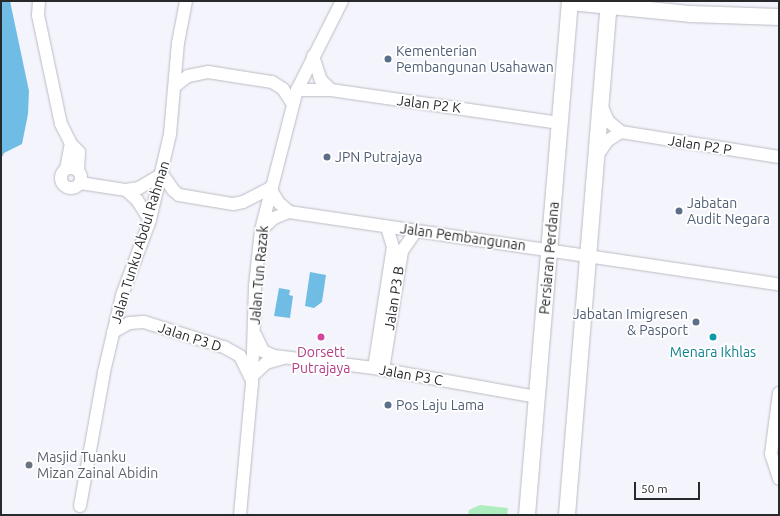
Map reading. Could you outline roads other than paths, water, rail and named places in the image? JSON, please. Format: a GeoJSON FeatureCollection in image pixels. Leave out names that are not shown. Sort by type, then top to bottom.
{"type":"FeatureCollection","features":[{"type":"Feature","properties":{"kind":"main road"},"geometry":{"type":"LineString","coordinates":[[567,1],[609,4],[691,14],[779,17]]}},
{"type":"Feature","properties":{"kind":"main road","name":"Persiaran Perdana"},"geometry":{"type":"LineString","coordinates":[[527,515],[560,123],[567,1]]}},
{"type":"Feature","properties":{"kind":"main road"},"geometry":{"type":"LineString","coordinates":[[567,515],[590,255],[596,158],[609,4]]}},
{"type":"Feature","properties":{"kind":"street"},"geometry":{"type":"LineString","coordinates":[[39,1],[37,10],[43,40],[62,124],[71,144],[75,174],[126,190],[137,200],[150,220]]}},
{"type":"Feature","properties":{"kind":"street","name":"Jalan Tunku Abdul Rahman"},"geometry":{"type":"LineString","coordinates":[[80,506],[113,332],[127,278],[150,220],[162,174],[170,134],[186,1]]}},
{"type":"Feature","properties":{"kind":"street","name":"Jalan Tun Razak"},"geometry":{"type":"LineString","coordinates":[[240,515],[252,379],[255,286],[261,230],[270,188],[292,103],[313,56],[342,1]]}},
{"type":"Feature","properties":{"kind":"street"},"geometry":{"type":"LineString","coordinates":[[313,56],[320,80],[331,90]]}},
{"type":"Feature","properties":{"kind":"street"},"geometry":{"type":"LineString","coordinates":[[175,86],[188,76],[215,73],[272,82],[283,89],[292,103]]}},
{"type":"Feature","properties":{"kind":"street","name":"Jalan P2 K"},"geometry":{"type":"LineString","coordinates":[[297,90],[331,90],[560,123]]}},
{"type":"Feature","properties":{"kind":"street"},"geometry":{"type":"LineString","coordinates":[[596,158],[607,141],[621,132],[608,121],[601,103]]}},
{"type":"Feature","properties":{"kind":"street","name":"Jalan P2 P"},"geometry":{"type":"LineString","coordinates":[[621,132],[779,157]]}},
{"type":"Feature","properties":{"kind":"street"},"geometry":{"type":"LineString","coordinates":[[126,190],[140,188],[162,174],[173,190],[179,195],[233,204],[244,202],[270,188],[278,202],[289,212],[274,218],[261,230]]}},
{"type":"Feature","properties":{"kind":"street","name":"Jalan Pembangunan"},"geometry":{"type":"LineString","coordinates":[[289,212],[550,249],[779,284]]}},
{"type":"Feature","properties":{"kind":"street","name":"Jalan P3 B"},"geometry":{"type":"LineString","coordinates":[[378,369],[393,247],[387,227]]}},
{"type":"Feature","properties":{"kind":"street","name":"Jalan P3 B"},"geometry":{"type":"LineString","coordinates":[[378,369],[402,251],[416,231]]}},
{"type":"Feature","properties":{"kind":"street","name":"Jalan P3 D"},"geometry":{"type":"LineString","coordinates":[[113,332],[129,323],[144,322],[224,347],[240,356],[252,379]]}},
{"type":"Feature","properties":{"kind":"street","name":"Jalan P3 C"},"geometry":{"type":"LineString","coordinates":[[254,329],[259,346],[263,351],[284,358],[378,369],[537,397]]}},
{"type":"Feature","properties":{"kind":"street","name":"Jalan P3 C"},"geometry":{"type":"LineString","coordinates":[[252,379],[266,363],[284,358]]}},
{"type":"Feature","properties":{"kind":"street"},"geometry":{"type":"LineString","coordinates":[[779,393],[771,454],[779,479]]}},
{"type":"Feature","properties":{"kind":"water"},"geometry":{"type":"Polygon","coordinates":[[[1,1],[10,1],[29,91],[28,114],[22,144],[4,153],[1,159],[1,1]]]}},
{"type":"Feature","properties":{"kind":"water"},"geometry":{"type":"Polygon","coordinates":[[[310,272],[326,275],[322,302],[314,308],[305,306],[310,272]]]}},
{"type":"Feature","properties":{"kind":"water"},"geometry":{"type":"Polygon","coordinates":[[[279,288],[290,290],[289,295],[293,296],[290,318],[274,316],[279,288]]]}},
{"type":"Feature","properties":{"kind":"place","name":"Kementerian Pembangunan Usahawan"},"geometry":{"type":"Point","coordinates":[388,59]}},
{"type":"Feature","properties":{"kind":"place","name":"JPN Putrajaya"},"geometry":{"type":"Point","coordinates":[327,157]}},
{"type":"Feature","properties":{"kind":"place","name":"Jabatan Audit Negara"},"geometry":{"type":"Point","coordinates":[679,211]}},
{"type":"Feature","properties":{"kind":"place","name":"Jabatan Imigresen & Pasport"},"geometry":{"type":"Point","coordinates":[696,322]}},
{"type":"Feature","properties":{"kind":"place","name":"Dorsett Putrajaya"},"geometry":{"type":"Point","coordinates":[321,337]}},
{"type":"Feature","properties":{"kind":"place","name":"Menara Ikhlas"},"geometry":{"type":"Point","coordinates":[713,337]}},
{"type":"Feature","properties":{"kind":"place","name":"Pos Laju Lama"},"geometry":{"type":"Point","coordinates":[388,405]}},
{"type":"Feature","properties":{"kind":"place","name":"Masjid Tuanku Mizan Zainal Abidin"},"geometry":{"type":"Point","coordinates":[29,465]}}]}
